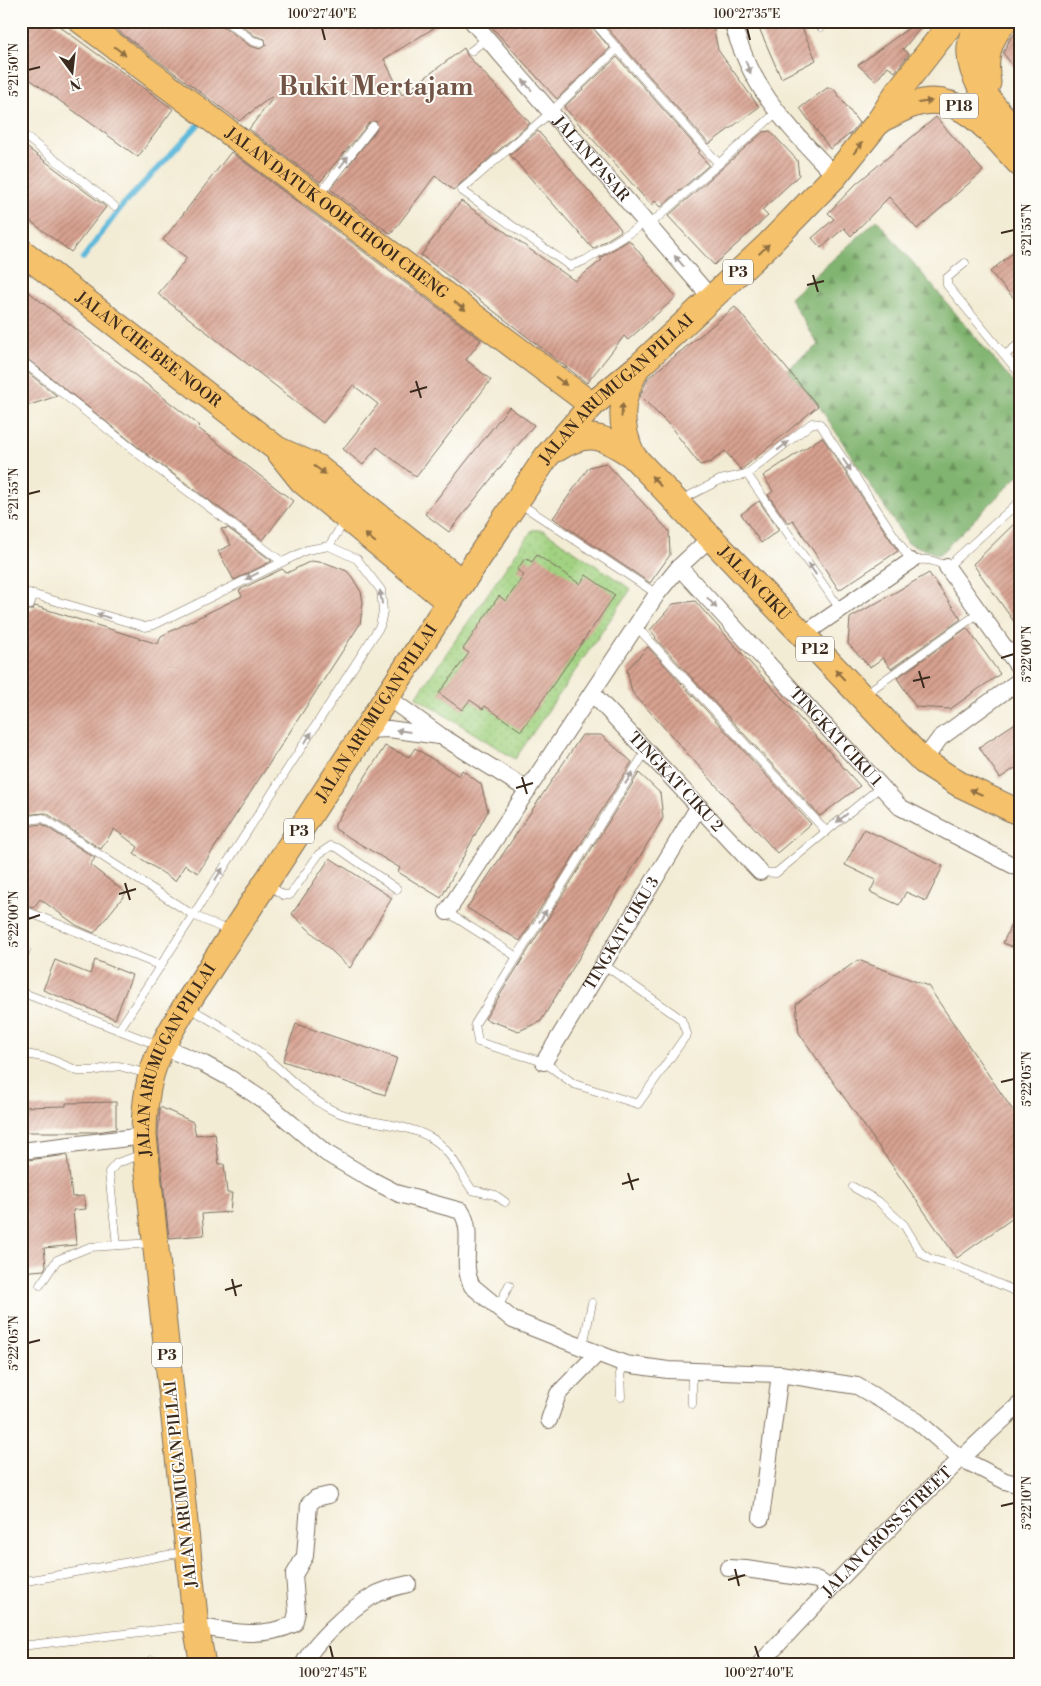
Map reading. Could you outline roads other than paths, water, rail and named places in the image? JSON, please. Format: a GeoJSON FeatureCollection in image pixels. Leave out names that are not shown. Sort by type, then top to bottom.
{"type":"FeatureCollection","features":[{"type":"Feature","properties":{"kind":"main road","name":"JALAN DATUK OOH CHOOI CHENG"},"geometry":{"type":"LineString","coordinates":[[81,21],[592,405]]}},
{"type":"Feature","properties":{"kind":"main road","name":"P18"},"geometry":{"type":"LineString","coordinates":[[978,21],[970,47],[970,64],[977,80],[991,102],[1020,136]]}},
{"type":"Feature","properties":{"kind":"main road"},"geometry":{"type":"LineString","coordinates":[[991,102],[985,67],[987,50],[997,30],[1005,21]]}},
{"type":"Feature","properties":{"kind":"main road","name":"JALAN ARUMUGAN PILLAI"},"geometry":{"type":"LineString","coordinates":[[203,1665],[196,1626],[145,1145],[144,1108],[150,1075],[162,1046],[186,1005],[364,730],[547,456],[592,405],[638,366],[711,298],[835,176],[880,120],[944,25]]}},
{"type":"Feature","properties":{"kind":"main road","name":"P18"},"geometry":{"type":"LineString","coordinates":[[880,120],[912,104],[939,101],[950,103],[962,108],[975,118],[1020,164]]}},
{"type":"Feature","properties":{"kind":"main road","name":"JALAN CHE BEE NOOR"},"geometry":{"type":"LineString","coordinates":[[21,251],[277,449],[317,467],[462,582]]}},
{"type":"Feature","properties":{"kind":"main road"},"geometry":{"type":"LineString","coordinates":[[633,456],[625,439],[621,415],[628,386],[638,366]]}},
{"type":"Feature","properties":{"kind":"main road"},"geometry":{"type":"LineString","coordinates":[[547,456],[571,441],[594,436],[616,444],[633,456]]}},
{"type":"Feature","properties":{"kind":"main road","name":"JALAN CHE BEE NOOR"},"geometry":{"type":"LineString","coordinates":[[277,449],[302,481],[449,602]]}},
{"type":"Feature","properties":{"kind":"main road","name":"JALAN CIKU"},"geometry":{"type":"LineString","coordinates":[[633,456],[861,697],[924,760],[959,784],[1020,813]]}},
{"type":"Feature","properties":{"kind":"street","name":"JALAN PASAR"},"geometry":{"type":"LineString","coordinates":[[472,21],[711,298]]}},
{"type":"Feature","properties":{"kind":"street"},"geometry":{"type":"LineString","coordinates":[[732,21],[752,76],[776,113],[835,176]]}},
{"type":"Feature","properties":{"kind":"street"},"geometry":{"type":"LineString","coordinates":[[448,912],[657,594],[679,567],[710,538]]}},
{"type":"Feature","properties":{"kind":"street"},"geometry":{"type":"LineString","coordinates":[[803,635],[912,562]]}},
{"type":"Feature","properties":{"kind":"street","name":"TINGKAT CIKU 1"},"geometry":{"type":"LineString","coordinates":[[679,567],[879,788],[900,808],[1020,869]]}},
{"type":"Feature","properties":{"kind":"street"},"geometry":{"type":"LineString","coordinates":[[947,568],[1020,669]]}},
{"type":"Feature","properties":{"kind":"street"},"geometry":{"type":"LineString","coordinates":[[924,760],[940,738],[1020,680]]}},
{"type":"Feature","properties":{"kind":"street","name":"TINGKAT CIKU 2"},"geometry":{"type":"LineString","coordinates":[[592,692],[760,872]]}},
{"type":"Feature","properties":{"kind":"street"},"geometry":{"type":"LineString","coordinates":[[387,697],[441,736],[528,790]]}},
{"type":"Feature","properties":{"kind":"street"},"geometry":{"type":"LineString","coordinates":[[364,730],[389,729],[441,736]]}},
{"type":"Feature","properties":{"kind":"street","name":"TINGKAT CIKU 3"},"geometry":{"type":"LineString","coordinates":[[544,1062],[699,806]]}},
{"type":"Feature","properties":{"kind":"street"},"geometry":{"type":"LineString","coordinates":[[162,1046],[204,1064],[228,1077],[266,1102],[326,1153],[370,1179],[399,1194],[461,1211],[469,1228],[466,1270],[468,1279],[472,1286],[513,1320],[625,1364],[668,1370],[780,1374],[856,1386],[917,1421],[960,1458],[1020,1486]]}},
{"type":"Feature","properties":{"kind":"street"},"geometry":{"type":"LineString","coordinates":[[21,1151],[145,1145]]}},
{"type":"Feature","properties":{"kind":"street"},"geometry":{"type":"LineString","coordinates":[[549,1420],[558,1394],[597,1354]]}},
{"type":"Feature","properties":{"kind":"street"},"geometry":{"type":"LineString","coordinates":[[760,1518],[780,1374]]}},
{"type":"Feature","properties":{"kind":"street","name":"JALAN CROSS STREET"},"geometry":{"type":"LineString","coordinates":[[759,1665],[829,1588],[960,1458],[1020,1404]]}},
{"type":"Feature","properties":{"kind":"street"},"geometry":{"type":"LineString","coordinates":[[196,1626],[256,1634],[282,1629],[294,1624],[297,1612],[294,1575],[305,1556],[310,1504],[316,1498],[329,1495]]}},
{"type":"Feature","properties":{"kind":"street"},"geometry":{"type":"LineString","coordinates":[[728,1568],[746,1568],[818,1580],[829,1588]]}},
{"type":"Feature","properties":{"kind":"street"},"geometry":{"type":"LineString","coordinates":[[303,1665],[334,1628],[354,1609],[372,1596],[408,1584]]}},
{"type":"Feature","properties":{"kind":"lane"},"geometry":{"type":"LineString","coordinates":[[226,21],[253,41],[261,43]]}},
{"type":"Feature","properties":{"kind":"lane"},"geometry":{"type":"LineString","coordinates":[[593,21],[719,164]]}},
{"type":"Feature","properties":{"kind":"lane"},"geometry":{"type":"LineString","coordinates":[[821,27],[830,21]]}},
{"type":"Feature","properties":{"kind":"lane"},"geometry":{"type":"LineString","coordinates":[[471,51],[486,38]]}},
{"type":"Feature","properties":{"kind":"lane"},"geometry":{"type":"LineString","coordinates":[[617,49],[550,113],[461,190],[570,266],[586,260],[647,224],[776,113]]}},
{"type":"Feature","properties":{"kind":"lane"},"geometry":{"type":"LineString","coordinates":[[317,198],[372,126]]}},
{"type":"Feature","properties":{"kind":"lane"},"geometry":{"type":"LineString","coordinates":[[21,133],[114,206]]}},
{"type":"Feature","properties":{"kind":"lane"},"geometry":{"type":"LineString","coordinates":[[965,263],[947,278],[947,285],[1020,374]]}},
{"type":"Feature","properties":{"kind":"lane"},"geometry":{"type":"LineString","coordinates":[[1005,355],[1020,343]]}},
{"type":"Feature","properties":{"kind":"lane"},"geometry":{"type":"LineString","coordinates":[[21,360],[150,463],[281,561]]}},
{"type":"Feature","properties":{"kind":"lane"},"geometry":{"type":"LineString","coordinates":[[677,503],[720,480],[747,474],[812,423],[820,424],[912,562],[924,558],[936,561],[947,568],[1020,501]]}},
{"type":"Feature","properties":{"kind":"lane"},"geometry":{"type":"LineString","coordinates":[[747,474],[840,609]]}},
{"type":"Feature","properties":{"kind":"lane"},"geometry":{"type":"LineString","coordinates":[[517,502],[657,594]]}},
{"type":"Feature","properties":{"kind":"lane"},"geometry":{"type":"LineString","coordinates":[[329,546],[346,519]]}},
{"type":"Feature","properties":{"kind":"lane"},"geometry":{"type":"LineString","coordinates":[[21,591],[145,627],[154,625],[281,561],[307,550],[329,546],[357,559],[381,590],[383,611],[380,626],[120,1030]]}},
{"type":"Feature","properties":{"kind":"lane"},"geometry":{"type":"LineString","coordinates":[[30,605],[33,594]]}},
{"type":"Feature","properties":{"kind":"lane"},"geometry":{"type":"LineString","coordinates":[[861,697],[979,613]]}},
{"type":"Feature","properties":{"kind":"lane"},"geometry":{"type":"LineString","coordinates":[[636,626],[826,831]]}},
{"type":"Feature","properties":{"kind":"lane"},"geometry":{"type":"LineString","coordinates":[[603,964],[681,1019],[687,1034],[638,1104],[574,1084],[544,1062],[478,1042],[475,1024],[646,751]]}},
{"type":"Feature","properties":{"kind":"lane"},"geometry":{"type":"LineString","coordinates":[[760,872],[776,873],[879,788]]}},
{"type":"Feature","properties":{"kind":"lane"},"geometry":{"type":"LineString","coordinates":[[21,821],[43,818],[193,915],[233,932]]}},
{"type":"Feature","properties":{"kind":"lane"},"geometry":{"type":"LineString","coordinates":[[265,883],[283,895],[290,895],[319,854],[331,846],[338,848],[397,889]]}},
{"type":"Feature","properties":{"kind":"lane"},"geometry":{"type":"LineString","coordinates":[[21,909],[160,966]]}},
{"type":"Feature","properties":{"kind":"lane"},"geometry":{"type":"LineString","coordinates":[[448,912],[517,957]]}},
{"type":"Feature","properties":{"kind":"lane"},"geometry":{"type":"LineString","coordinates":[[21,963],[26,950]]}},
{"type":"Feature","properties":{"kind":"lane"},"geometry":{"type":"LineString","coordinates":[[21,992],[162,1046]]}},
{"type":"Feature","properties":{"kind":"lane"},"geometry":{"type":"LineString","coordinates":[[186,1005],[253,1047],[296,1085],[331,1109],[348,1116],[415,1131],[435,1140],[445,1150],[472,1190],[495,1195],[505,1202]]}},
{"type":"Feature","properties":{"kind":"lane"},"geometry":{"type":"LineString","coordinates":[[21,1053],[47,1058],[78,1071],[92,1071],[119,1066],[150,1075]]}},
{"type":"Feature","properties":{"kind":"lane"},"geometry":{"type":"LineString","coordinates":[[117,1245],[109,1172],[118,1163],[145,1145]]}},
{"type":"Feature","properties":{"kind":"lane"},"geometry":{"type":"LineString","coordinates":[[853,1187],[878,1201],[892,1212],[904,1225],[921,1254],[930,1259],[956,1266],[1020,1293]]}},
{"type":"Feature","properties":{"kind":"lane"},"geometry":{"type":"LineString","coordinates":[[40,1285],[57,1260],[90,1248],[155,1243]]}},
{"type":"Feature","properties":{"kind":"lane"},"geometry":{"type":"LineString","coordinates":[[498,1308],[509,1285]]}},
{"type":"Feature","properties":{"kind":"lane"},"geometry":{"type":"LineString","coordinates":[[583,1346],[592,1303]]}},
{"type":"Feature","properties":{"kind":"lane"},"geometry":{"type":"LineString","coordinates":[[621,1396],[620,1374],[625,1364]]}},
{"type":"Feature","properties":{"kind":"lane"},"geometry":{"type":"LineString","coordinates":[[692,1404],[692,1377],[695,1371]]}},
{"type":"Feature","properties":{"kind":"lane"},"geometry":{"type":"LineString","coordinates":[[21,1582],[189,1551]]}},
{"type":"Feature","properties":{"kind":"lane"},"geometry":{"type":"LineString","coordinates":[[21,1646],[196,1626]]}},
{"type":"Feature","properties":{"kind":"lane"},"geometry":{"type":"LineString","coordinates":[[152,1660],[163,1665]]}},
{"type":"Feature","properties":{"kind":"waterway"},"geometry":{"type":"LineString","coordinates":[[83,258],[122,206],[198,125]]}},
{"type":"Feature","properties":{"kind":"district","name":"Bukit Mertajam"},"geometry":{"type":"Point","coordinates":[376,87]}}]}
